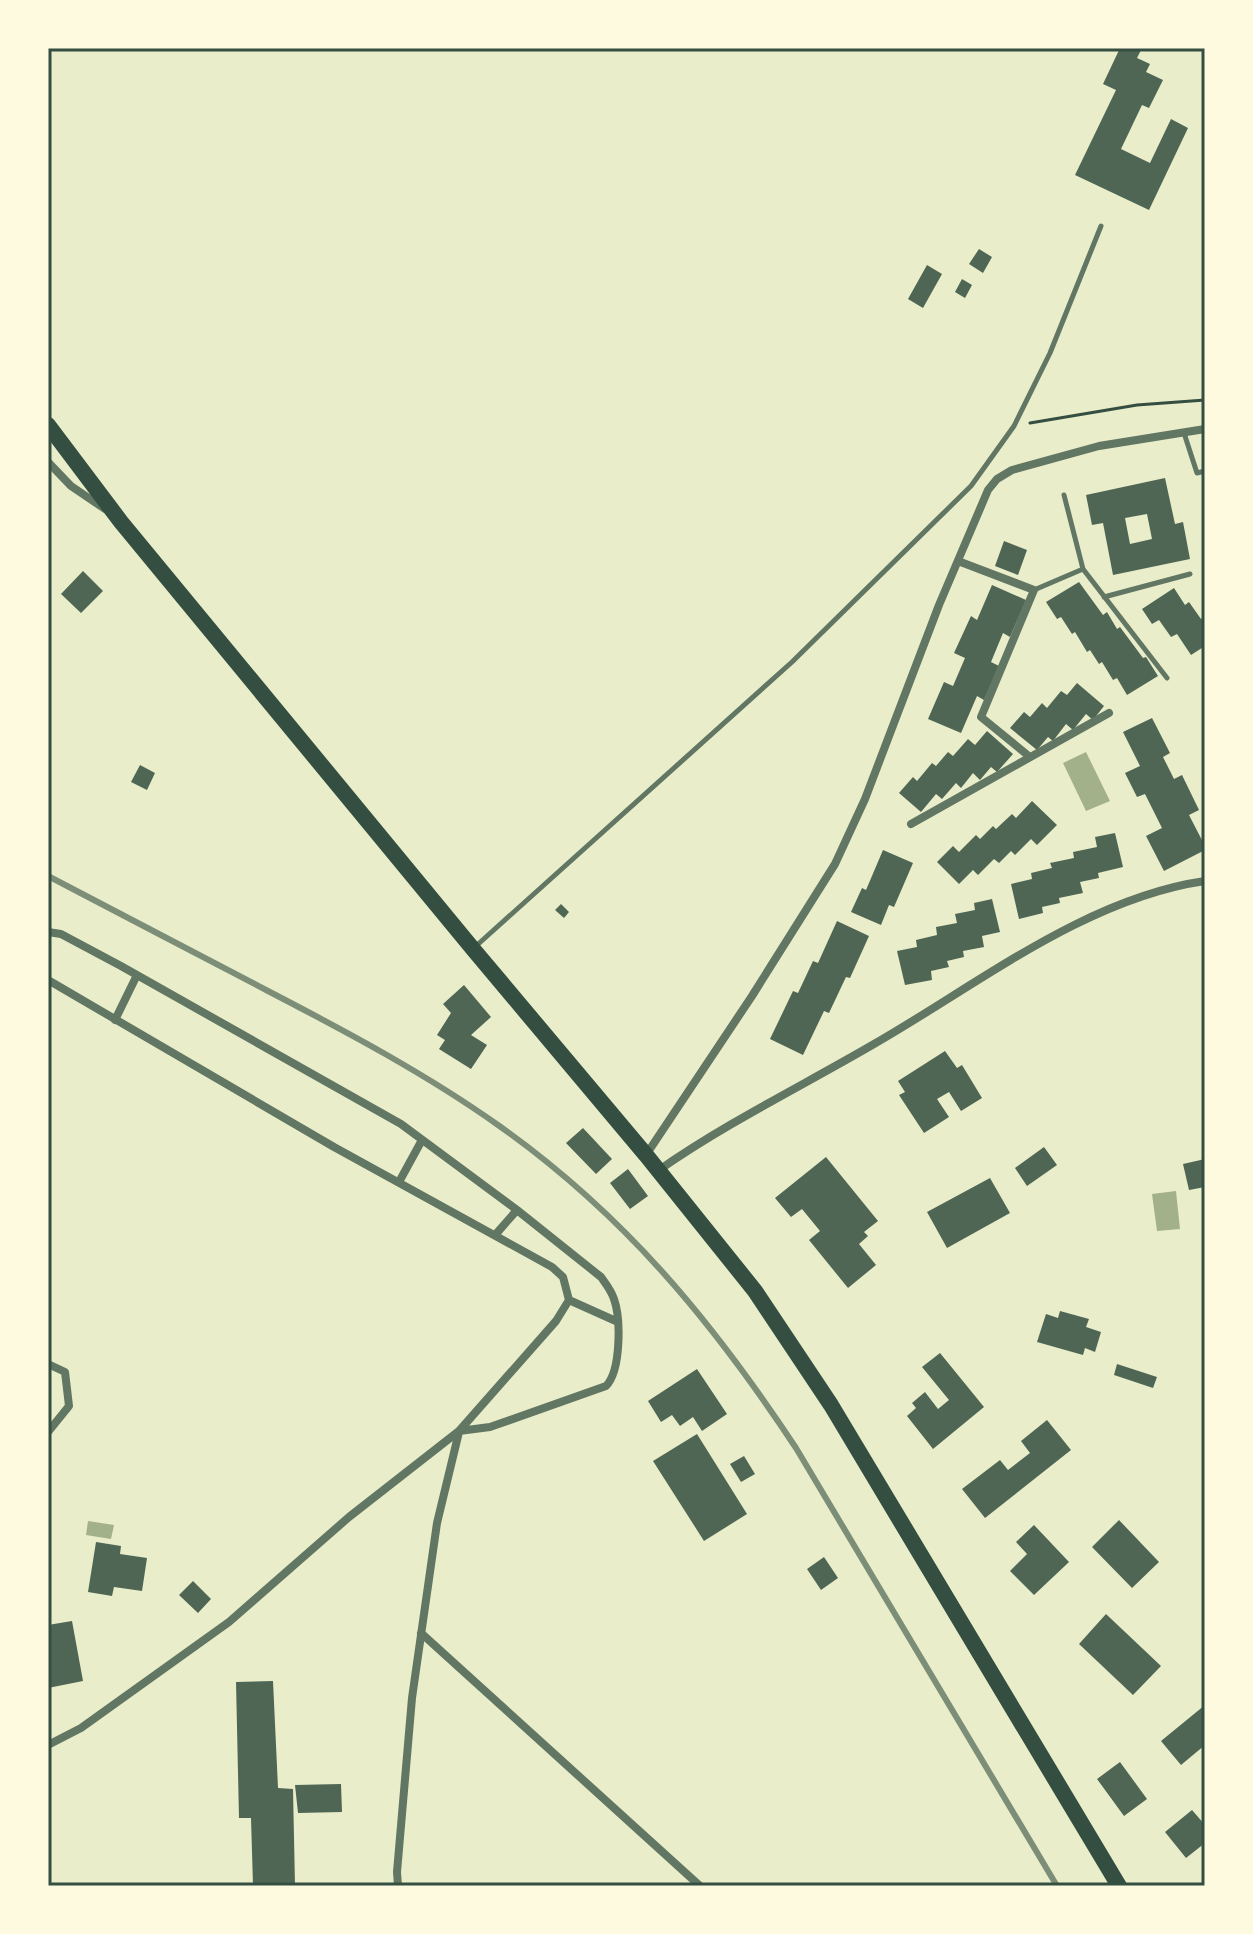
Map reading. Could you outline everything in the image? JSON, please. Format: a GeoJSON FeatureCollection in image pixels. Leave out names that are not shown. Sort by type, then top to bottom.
{"type":"FeatureCollection","features":[{"type":"Feature","properties":{"kind":"main road"},"geometry":{"type":"LineString","coordinates":[[48,425],[114,513],[755,1291],[831,1405],[1119,1886]]}},
{"type":"Feature","properties":{"kind":"street"},"geometry":{"type":"LineString","coordinates":[[646,1155],[835,864],[865,799],[988,490],[997,479],[1012,470],[1099,446],[1205,429]]}},
{"type":"Feature","properties":{"kind":"street"},"geometry":{"type":"LineString","coordinates":[[48,462],[83,496],[114,513]]}},
{"type":"Feature","properties":{"kind":"street"},"geometry":{"type":"LineString","coordinates":[[958,561],[1034,590],[981,717],[1030,757]]}},
{"type":"Feature","properties":{"kind":"street"},"geometry":{"type":"LineString","coordinates":[[911,824],[1109,713]]}},
{"type":"Feature","properties":{"kind":"street"},"geometry":{"type":"LineString","coordinates":[[659,1171],[705,1138],[873,1044],[1026,951],[1134,898],[1164,888],[1205,881]]}},
{"type":"Feature","properties":{"kind":"street"},"geometry":{"type":"LineString","coordinates":[[48,932],[61,934],[137,975],[375,1109],[517,1210],[601,1277],[611,1289],[618,1322],[616,1369],[613,1379],[606,1386],[490,1427],[459,1431]]}},
{"type":"Feature","properties":{"kind":"street"},"geometry":{"type":"LineString","coordinates":[[115,1020],[137,975]]}},
{"type":"Feature","properties":{"kind":"street"},"geometry":{"type":"LineString","coordinates":[[48,980],[552,1267],[563,1277],[569,1300],[556,1321],[459,1431],[349,1517],[229,1622],[81,1728],[48,1745]]}},
{"type":"Feature","properties":{"kind":"street"},"geometry":{"type":"LineString","coordinates":[[399,1182],[422,1140]]}},
{"type":"Feature","properties":{"kind":"street"},"geometry":{"type":"LineString","coordinates":[[496,1234],[517,1210]]}},
{"type":"Feature","properties":{"kind":"street"},"geometry":{"type":"LineString","coordinates":[[569,1300],[618,1322]]}},
{"type":"Feature","properties":{"kind":"street"},"geometry":{"type":"LineString","coordinates":[[48,1364],[65,1372],[69,1406],[48,1432]]}},
{"type":"Feature","properties":{"kind":"street"},"geometry":{"type":"LineString","coordinates":[[398,1886],[412,1698],[437,1523],[459,1431]]}},
{"type":"Feature","properties":{"kind":"street"},"geometry":{"type":"LineString","coordinates":[[421,1633],[700,1886]]}},
{"type":"Feature","properties":{"kind":"lane"},"geometry":{"type":"LineString","coordinates":[[473,949],[792,662],[971,486],[1014,426],[1050,353],[1101,226]]}},
{"type":"Feature","properties":{"kind":"lane"},"geometry":{"type":"LineString","coordinates":[[1184,432],[1197,473],[1205,471]]}},
{"type":"Feature","properties":{"kind":"lane"},"geometry":{"type":"LineString","coordinates":[[1064,495],[1083,569],[1167,678]]}},
{"type":"Feature","properties":{"kind":"lane"},"geometry":{"type":"LineString","coordinates":[[1034,590],[1083,569]]}},
{"type":"Feature","properties":{"kind":"lane"},"geometry":{"type":"LineString","coordinates":[[1104,597],[1190,574]]}},
{"type":"Feature","properties":{"kind":"path"},"geometry":{"type":"LineString","coordinates":[[1014,426],[1137,405],[1205,400]]}},
{"type":"Feature","properties":{"kind":"shaded area"},"geometry":{"type":"Polygon","coordinates":[[[1086,752],[1110,801],[1086,811],[1063,763],[1086,752]]]}},
{"type":"Feature","properties":{"kind":"shaded area"},"geometry":{"type":"Polygon","coordinates":[[[1176,1191],[1180,1229],[1157,1231],[1152,1194],[1176,1191]]]}},
{"type":"Feature","properties":{"kind":"shaded area"},"geometry":{"type":"Polygon","coordinates":[[[88,1521],[114,1525],[111,1539],[86,1535],[88,1521]]]}},
{"type":"Feature","properties":{"kind":"building"},"geometry":{"type":"Polygon","coordinates":[[[1120,48],[1142,48],[1137,58],[1150,64],[1146,72],[1163,80],[1149,108],[1142,105],[1121,149],[1150,163],[1171,119],[1188,128],[1149,210],[1075,175],[1116,90],[1103,84],[1120,48]]]}},
{"type":"Feature","properties":{"kind":"building"},"geometry":{"type":"Polygon","coordinates":[[[979,249],[992,257],[983,273],[969,264],[979,249]]]}},
{"type":"Feature","properties":{"kind":"building"},"geometry":{"type":"Polygon","coordinates":[[[927,265],[942,274],[923,308],[908,299],[927,265]]]}},
{"type":"Feature","properties":{"kind":"building"},"geometry":{"type":"Polygon","coordinates":[[[962,279],[972,285],[965,298],[955,292],[962,279]]]}},
{"type":"Feature","properties":{"kind":"building"},"geometry":{"type":"Polygon","coordinates":[[[1165,478],[1175,524],[1183,522],[1190,559],[1113,575],[1103,523],[1092,525],[1086,495],[1165,478]],[[1147,514],[1125,518],[1130,544],[1152,539],[1147,514]]]}},
{"type":"Feature","properties":{"kind":"building"},"geometry":{"type":"Polygon","coordinates":[[[1004,541],[1027,550],[1018,575],[995,566],[1004,541]]]}},
{"type":"Feature","properties":{"kind":"building"},"geometry":{"type":"Polygon","coordinates":[[[83,571],[103,591],[81,613],[61,594],[83,571]]]}},
{"type":"Feature","properties":{"kind":"building"},"geometry":{"type":"Polygon","coordinates":[[[1079,582],[1103,615],[1107,612],[1117,629],[1120,627],[1143,658],[1146,657],[1158,676],[1127,695],[1117,678],[1113,680],[1102,662],[1099,664],[1090,650],[1087,652],[1075,632],[1072,634],[1061,617],[1057,619],[1046,602],[1079,582]]]}},
{"type":"Feature","properties":{"kind":"building"},"geometry":{"type":"Polygon","coordinates":[[[992,585],[1026,600],[1010,637],[1003,633],[991,662],[999,666],[984,700],[977,696],[961,733],[928,719],[944,682],[953,686],[965,658],[954,653],[971,616],[977,620],[992,585]]]}},
{"type":"Feature","properties":{"kind":"building"},"geometry":{"type":"Polygon","coordinates":[[[1174,588],[1185,605],[1189,602],[1201,619],[1205,617],[1205,646],[1191,655],[1177,634],[1171,637],[1159,620],[1152,624],[1142,609],[1174,588]]]}},
{"type":"Feature","properties":{"kind":"building"},"geometry":{"type":"Polygon","coordinates":[[[1077,683],[1104,706],[1093,720],[1086,714],[1073,730],[1066,724],[1053,741],[1048,737],[1037,750],[1010,728],[1024,712],[1030,717],[1042,703],[1047,708],[1061,691],[1067,695],[1077,683]]]}},
{"type":"Feature","properties":{"kind":"building"},"geometry":{"type":"Polygon","coordinates":[[[1152,718],[1170,753],[1163,757],[1174,779],[1182,775],[1199,810],[1189,815],[1205,846],[1205,850],[1164,871],[1146,836],[1162,828],[1145,794],[1137,797],[1125,773],[1140,766],[1123,732],[1152,718]]]}},
{"type":"Feature","properties":{"kind":"building"},"geometry":{"type":"Polygon","coordinates":[[[987,731],[1013,754],[997,772],[991,767],[980,780],[973,773],[961,788],[956,783],[942,799],[936,794],[921,812],[899,793],[913,777],[917,781],[932,763],[936,766],[948,752],[953,756],[968,739],[975,745],[987,731]]]}},
{"type":"Feature","properties":{"kind":"building"},"geometry":{"type":"Polygon","coordinates":[[[140,765],[155,773],[147,790],[131,782],[140,765]]]}},
{"type":"Feature","properties":{"kind":"building"},"geometry":{"type":"Polygon","coordinates":[[[1032,801],[1057,825],[1037,845],[1031,839],[1015,855],[1011,851],[999,863],[994,859],[978,875],[973,870],[959,884],[937,862],[953,846],[959,852],[976,835],[980,839],[1012,814],[1016,818],[1032,801]]]}},
{"type":"Feature","properties":{"kind":"building"},"geometry":{"type":"Polygon","coordinates":[[[1115,833],[1123,867],[1098,873],[1099,878],[1080,882],[1083,893],[1059,898],[1060,903],[1042,907],[1043,913],[1019,919],[1011,884],[1032,879],[1031,873],[1052,868],[1050,863],[1074,858],[1073,852],[1097,847],[1095,837],[1115,833]]]}},
{"type":"Feature","properties":{"kind":"building"},"geometry":{"type":"Polygon","coordinates":[[[883,850],[913,863],[894,907],[889,905],[881,925],[851,912],[862,888],[866,890],[883,850]]]}},
{"type":"Feature","properties":{"kind":"building"},"geometry":{"type":"Polygon","coordinates":[[[992,899],[1000,932],[982,936],[984,947],[963,951],[964,957],[947,961],[949,967],[931,971],[932,980],[905,985],[897,951],[917,947],[916,940],[937,935],[936,927],[957,923],[955,914],[975,910],[974,903],[992,899]]]}},
{"type":"Feature","properties":{"kind":"building"},"geometry":{"type":"Polygon","coordinates":[[[561,904],[569,912],[564,918],[555,910],[561,904]]]}},
{"type":"Feature","properties":{"kind":"building"},"geometry":{"type":"Polygon","coordinates":[[[837,921],[869,936],[850,978],[846,977],[829,1013],[824,1011],[803,1055],[770,1039],[793,991],[798,993],[813,961],[818,963],[837,921]]]}},
{"type":"Feature","properties":{"kind":"building"},"geometry":{"type":"Polygon","coordinates":[[[464,985],[491,1017],[471,1035],[487,1045],[471,1069],[439,1049],[445,1040],[437,1035],[451,1013],[443,1004],[464,985]]]}},
{"type":"Feature","properties":{"kind":"building"},"geometry":{"type":"Polygon","coordinates":[[[945,1051],[957,1068],[962,1065],[982,1098],[961,1111],[949,1092],[937,1099],[949,1117],[924,1133],[899,1095],[905,1092],[898,1081],[945,1051]]]}},
{"type":"Feature","properties":{"kind":"building"},"geometry":{"type":"Polygon","coordinates":[[[583,1128],[612,1159],[596,1174],[566,1143],[583,1128]]]}},
{"type":"Feature","properties":{"kind":"building"},"geometry":{"type":"Polygon","coordinates":[[[1044,1147],[1057,1165],[1027,1186],[1015,1168],[1044,1147]]]}},
{"type":"Feature","properties":{"kind":"building"},"geometry":{"type":"Polygon","coordinates":[[[826,1157],[878,1221],[864,1232],[868,1236],[859,1244],[876,1265],[848,1288],[809,1240],[820,1231],[802,1209],[791,1217],[775,1198],[826,1157]]]}},
{"type":"Feature","properties":{"kind":"building"},"geometry":{"type":"Polygon","coordinates":[[[1205,1159],[1205,1187],[1189,1190],[1183,1164],[1205,1159]]]}},
{"type":"Feature","properties":{"kind":"building"},"geometry":{"type":"Polygon","coordinates":[[[628,1169],[648,1196],[630,1209],[610,1183],[628,1169]]]}},
{"type":"Feature","properties":{"kind":"building"},"geometry":{"type":"Polygon","coordinates":[[[990,1178],[1010,1213],[947,1248],[927,1212],[990,1178]]]}},
{"type":"Feature","properties":{"kind":"building"},"geometry":{"type":"Polygon","coordinates":[[[1060,1311],[1089,1319],[1086,1327],[1101,1332],[1095,1352],[1085,1348],[1083,1355],[1037,1342],[1046,1314],[1058,1318],[1060,1311]]]}},
{"type":"Feature","properties":{"kind":"building"},"geometry":{"type":"Polygon","coordinates":[[[940,1353],[984,1407],[933,1449],[907,1416],[916,1408],[912,1403],[925,1392],[938,1409],[949,1400],[922,1367],[940,1353]]]}},
{"type":"Feature","properties":{"kind":"building"},"geometry":{"type":"Polygon","coordinates":[[[1117,1364],[1157,1377],[1153,1388],[1114,1375],[1117,1364]]]}},
{"type":"Feature","properties":{"kind":"building"},"geometry":{"type":"Polygon","coordinates":[[[697,1369],[727,1414],[702,1431],[693,1417],[680,1426],[672,1415],[661,1422],[648,1401],[697,1369]]]}},
{"type":"Feature","properties":{"kind":"building"},"geometry":{"type":"Polygon","coordinates":[[[1047,1420],[1071,1450],[985,1518],[962,1489],[1000,1460],[1008,1470],[1030,1453],[1021,1441],[1047,1420]]]}},
{"type":"Feature","properties":{"kind":"building"},"geometry":{"type":"Polygon","coordinates":[[[697,1434],[747,1514],[704,1541],[653,1461],[697,1434]]]}},
{"type":"Feature","properties":{"kind":"building"},"geometry":{"type":"Polygon","coordinates":[[[744,1456],[755,1474],[741,1482],[730,1464],[744,1456]]]}},
{"type":"Feature","properties":{"kind":"building"},"geometry":{"type":"Polygon","coordinates":[[[1119,1520],[1159,1562],[1132,1588],[1092,1547],[1119,1520]]]}},
{"type":"Feature","properties":{"kind":"building"},"geometry":{"type":"Polygon","coordinates":[[[1034,1525],[1069,1562],[1034,1595],[1010,1571],[1027,1554],[1016,1542],[1034,1525]]]}},
{"type":"Feature","properties":{"kind":"building"},"geometry":{"type":"Polygon","coordinates":[[[96,1542],[121,1546],[120,1554],[147,1558],[142,1591],[114,1587],[112,1596],[88,1592],[96,1542]]]}},
{"type":"Feature","properties":{"kind":"building"},"geometry":{"type":"Polygon","coordinates":[[[824,1557],[838,1578],[821,1590],[807,1569],[824,1557]]]}},
{"type":"Feature","properties":{"kind":"building"},"geometry":{"type":"Polygon","coordinates":[[[193,1581],[211,1599],[198,1613],[179,1595],[193,1581]]]}},
{"type":"Feature","properties":{"kind":"building"},"geometry":{"type":"Polygon","coordinates":[[[1106,1614],[1161,1666],[1133,1695],[1079,1644],[1106,1614]]]}},
{"type":"Feature","properties":{"kind":"building"},"geometry":{"type":"Polygon","coordinates":[[[72,1621],[83,1681],[48,1688],[48,1625],[72,1621]]]}},
{"type":"Feature","properties":{"kind":"building"},"geometry":{"type":"Polygon","coordinates":[[[273,1681],[278,1788],[293,1789],[295,1886],[253,1886],[251,1818],[239,1818],[236,1682],[273,1681]]]}},
{"type":"Feature","properties":{"kind":"building"},"geometry":{"type":"Polygon","coordinates":[[[1205,1705],[1205,1745],[1181,1765],[1161,1741],[1205,1705]]]}},
{"type":"Feature","properties":{"kind":"building"},"geometry":{"type":"Polygon","coordinates":[[[1120,1762],[1147,1799],[1124,1816],[1097,1779],[1120,1762]]]}},
{"type":"Feature","properties":{"kind":"building"},"geometry":{"type":"Polygon","coordinates":[[[341,1784],[342,1812],[298,1813],[295,1785],[341,1784]]]}},
{"type":"Feature","properties":{"kind":"building"},"geometry":{"type":"Polygon","coordinates":[[[1192,1810],[1205,1825],[1205,1843],[1186,1858],[1165,1832],[1192,1810]]]}},
{"type":"Feature","properties":{"kind":"railway"},"geometry":{"type":"LineString","coordinates":[[48,876],[327,1022],[443,1088],[544,1159],[626,1233],[698,1313],[796,1448],[1057,1886]]}}]}
